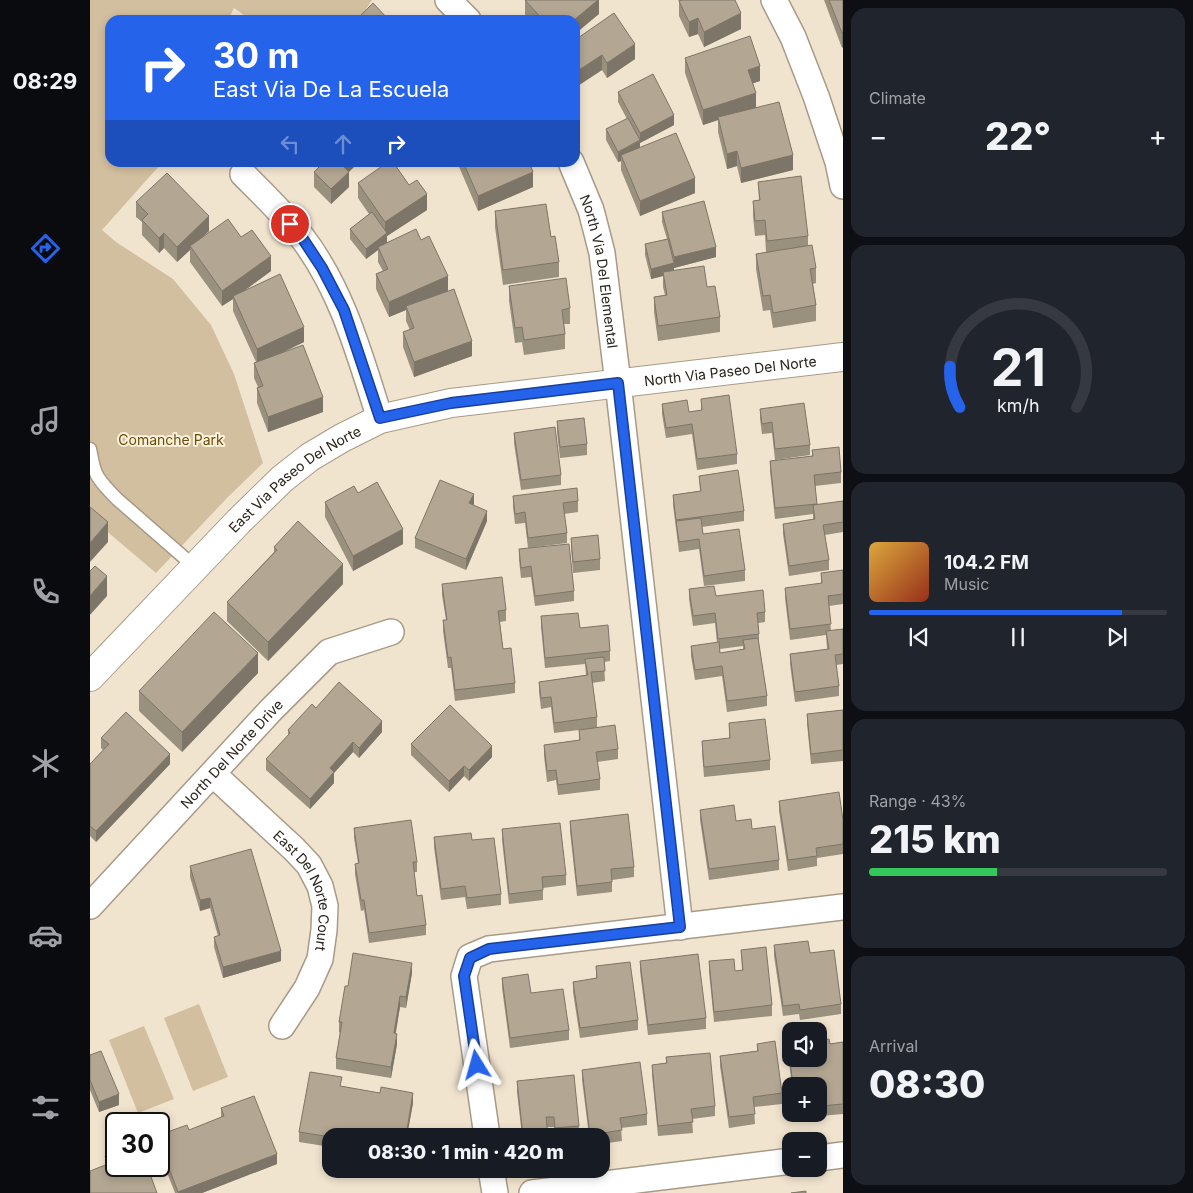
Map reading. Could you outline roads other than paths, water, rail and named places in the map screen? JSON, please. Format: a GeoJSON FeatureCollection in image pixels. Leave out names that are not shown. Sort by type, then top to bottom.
{"type":"FeatureCollection","features":[{"type":"Feature","properties":{"kind":"street"},"geometry":{"type":"LineString","coordinates":[[448,0],[463,15]]}},
{"type":"Feature","properties":{"kind":"street"},"geometry":{"type":"LineString","coordinates":[[774,0],[793,37],[816,96],[838,162],[843,186]]}},
{"type":"Feature","properties":{"kind":"street","name":"North Via Del Elemental"},"geometry":{"type":"LineString","coordinates":[[574,167],[591,210],[602,253],[680,927]]}},
{"type":"Feature","properties":{"kind":"street"},"geometry":{"type":"LineString","coordinates":[[243,174],[301,236],[322,268],[344,310],[380,418]]}},
{"type":"Feature","properties":{"kind":"street","name":"North Via Paseo Del Norte"},"geometry":{"type":"LineString","coordinates":[[618,383],[843,357]]}},
{"type":"Feature","properties":{"kind":"street","name":"East Via Paseo Del Norte"},"geometry":{"type":"LineString","coordinates":[[90,677],[239,521],[282,479],[310,457],[342,438],[380,418],[451,403],[618,383]]}},
{"type":"Feature","properties":{"kind":"street","name":"North Del Norte Drive"},"geometry":{"type":"LineString","coordinates":[[90,906],[271,710],[329,652],[390,632]]}},
{"type":"Feature","properties":{"kind":"street","name":"East Del Norte Court"},"geometry":{"type":"LineString","coordinates":[[213,774],[294,849],[309,866],[320,886],[326,906],[320,959],[307,988],[282,1026]]}},
{"type":"Feature","properties":{"kind":"street"},"geometry":{"type":"LineString","coordinates":[[485,1128],[464,976],[470,958],[489,949],[843,907]]}},
{"type":"Feature","properties":{"kind":"street"},"geometry":{"type":"LineString","coordinates":[[827,1157],[843,1155]]}},
{"type":"Feature","properties":{"kind":"street"},"geometry":{"type":"LineString","coordinates":[[532,1193],[782,1162]]}},
{"type":"Feature","properties":{"kind":"street"},"geometry":{"type":"LineString","coordinates":[[492,1178],[494,1193]]}},
{"type":"Feature","properties":{"kind":"lane"},"geometry":{"type":"LineString","coordinates":[[90,449],[98,477],[106,488],[195,567]]}},
{"type":"Feature","properties":{"kind":"park label","name":"Comanche Park"},"geometry":{"type":"Point","coordinates":[171,439]}}]}
